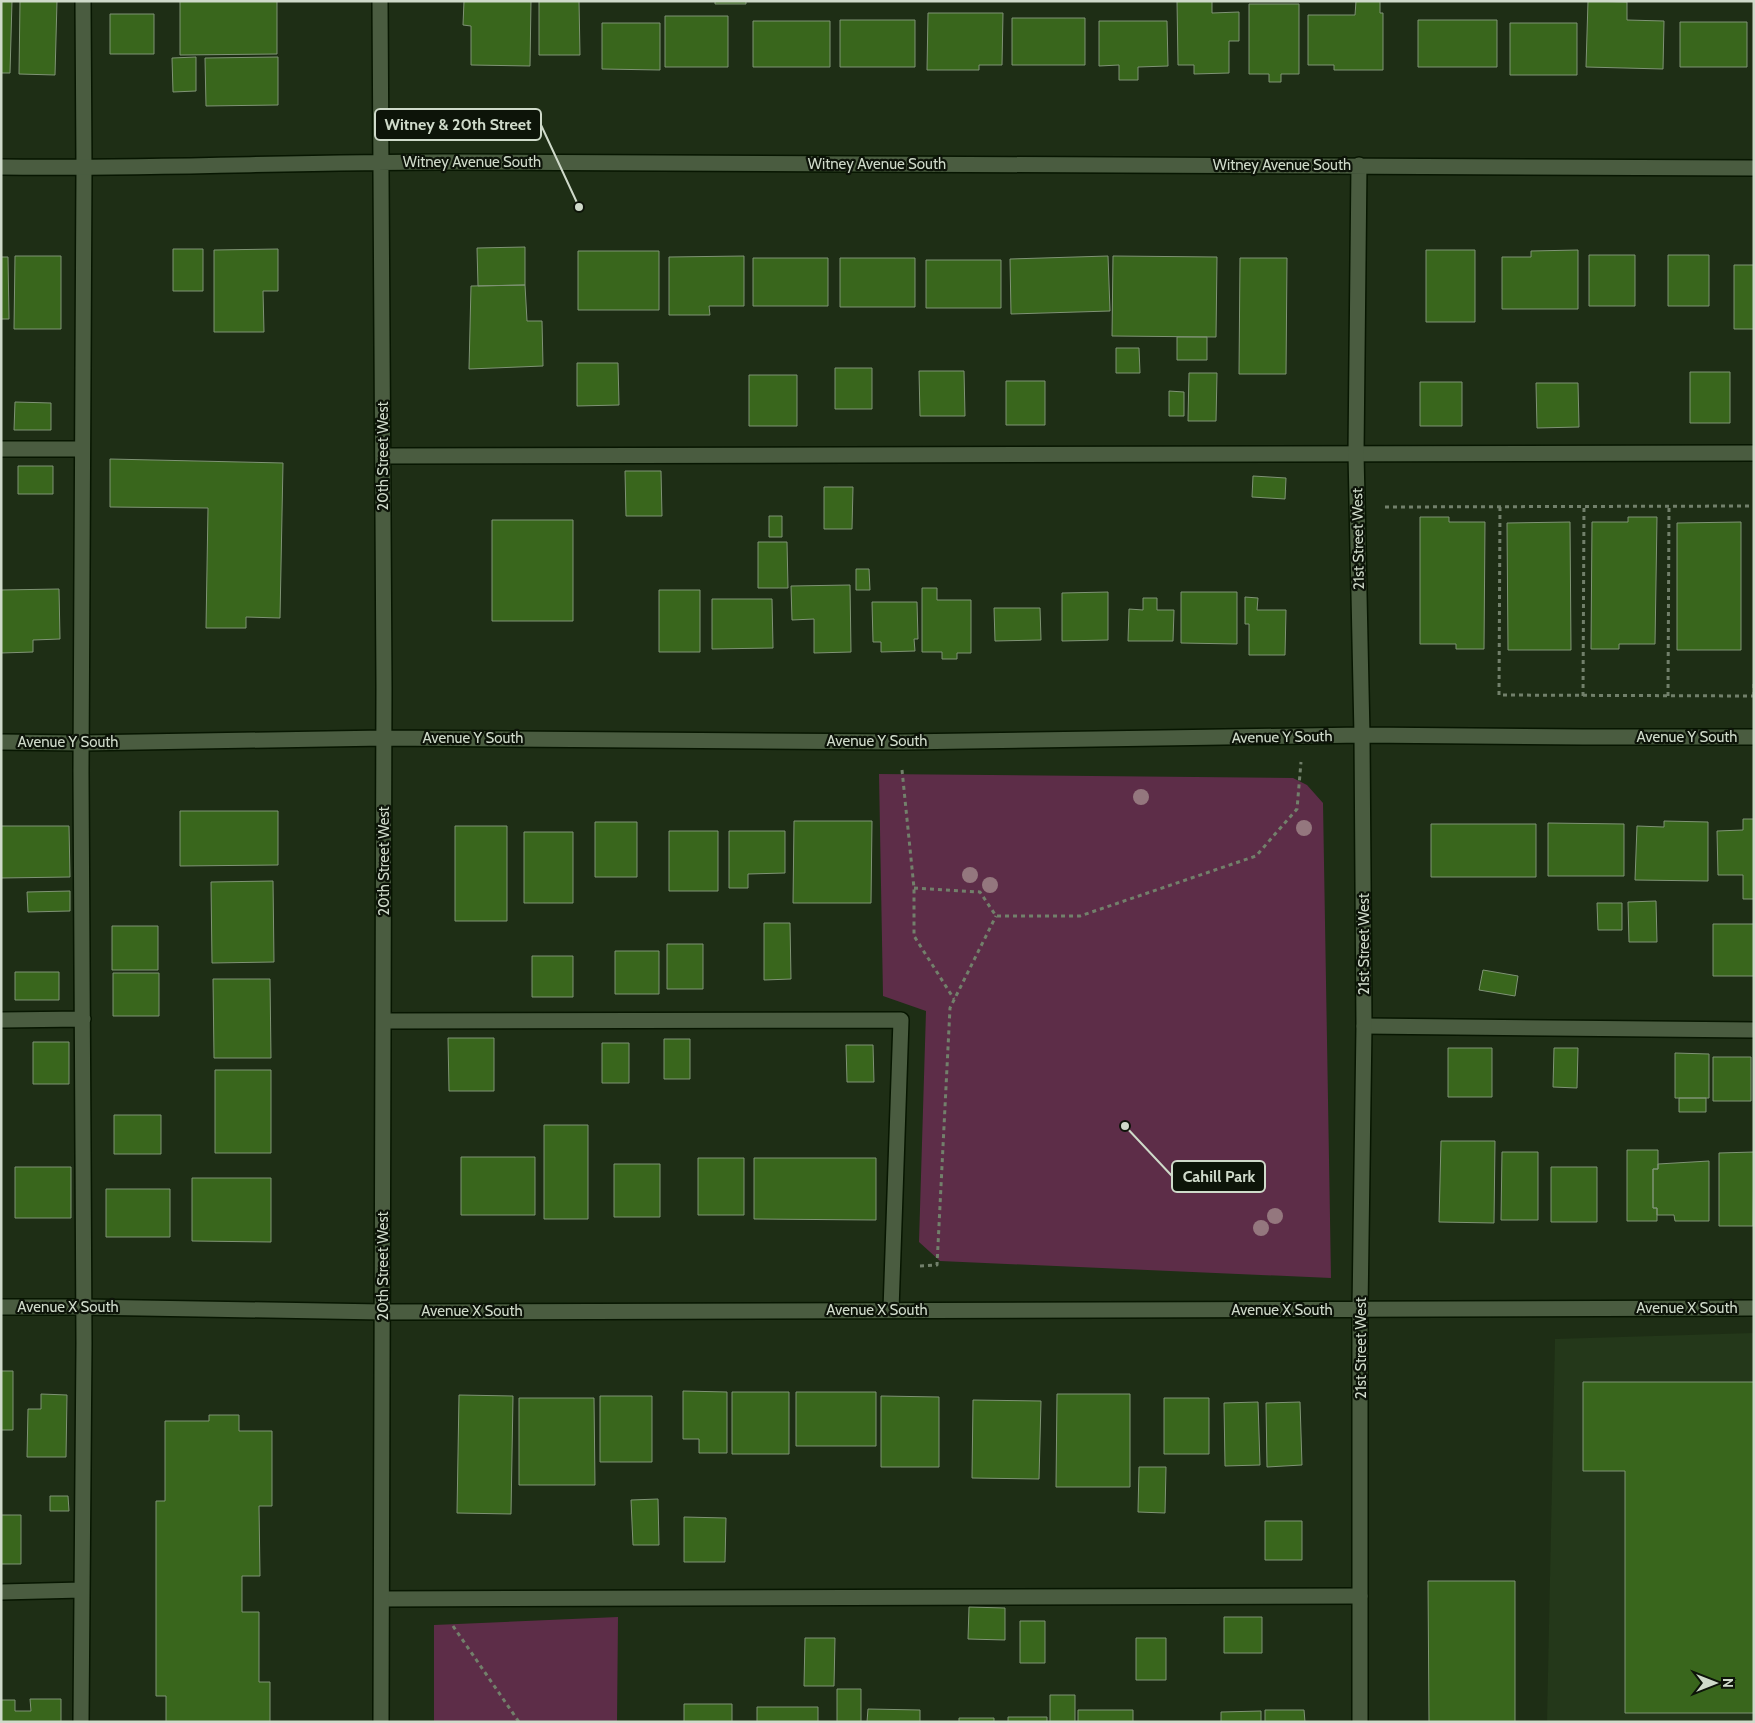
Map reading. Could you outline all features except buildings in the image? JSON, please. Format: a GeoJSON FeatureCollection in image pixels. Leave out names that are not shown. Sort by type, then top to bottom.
{"type":"FeatureCollection","features":[{"type":"Feature","properties":{"kind":"street"},"geometry":{"type":"LineString","coordinates":[[81,1722],[84,1307],[81,743],[84,1]]}},
{"type":"Feature","properties":{"kind":"street","name":"20th Street West"},"geometry":{"type":"LineString","coordinates":[[380,1],[384,456],[381,1722]]}},
{"type":"Feature","properties":{"kind":"street","name":"Witney Avenue South"},"geometry":{"type":"LineString","coordinates":[[1,167],[84,168],[382,162],[1754,168]]}},
{"type":"Feature","properties":{"kind":"street","name":"21st Street West"},"geometry":{"type":"LineString","coordinates":[[1359,165],[1356,452],[1362,735],[1364,1026],[1360,1310],[1360,1722]]}},
{"type":"Feature","properties":{"kind":"street"},"geometry":{"type":"LineString","coordinates":[[1,449],[82,450]]}},
{"type":"Feature","properties":{"kind":"street"},"geometry":{"type":"LineString","coordinates":[[384,456],[1754,452]]}},
{"type":"Feature","properties":{"kind":"street","name":"Avenue Y South"},"geometry":{"type":"LineString","coordinates":[[1,742],[81,743],[384,738],[902,742],[1362,735],[1583,738],[1754,737]]}},
{"type":"Feature","properties":{"kind":"street"},"geometry":{"type":"LineString","coordinates":[[1,1020],[83,1018]]}},
{"type":"Feature","properties":{"kind":"street"},"geometry":{"type":"LineString","coordinates":[[384,1021],[901,1020],[891,1310]]}},
{"type":"Feature","properties":{"kind":"street"},"geometry":{"type":"LineString","coordinates":[[1364,1026],[1754,1030]]}},
{"type":"Feature","properties":{"kind":"street","name":"Avenue X South"},"geometry":{"type":"LineString","coordinates":[[1,1307],[382,1312],[1754,1308]]}},
{"type":"Feature","properties":{"kind":"street"},"geometry":{"type":"LineString","coordinates":[[1,1592],[82,1590]]}},
{"type":"Feature","properties":{"kind":"street"},"geometry":{"type":"LineString","coordinates":[[382,1599],[1360,1596]]}},
{"type":"Feature","properties":{"kind":"path"},"geometry":{"type":"LineString","coordinates":[[1500,506],[1499,695],[1754,696],[1754,684]]}},
{"type":"Feature","properties":{"kind":"path"},"geometry":{"type":"LineString","coordinates":[[1583,696],[1584,506]]}},
{"type":"Feature","properties":{"kind":"path"},"geometry":{"type":"LineString","coordinates":[[1668,696],[1669,506]]}},
{"type":"Feature","properties":{"kind":"path"},"geometry":{"type":"LineString","coordinates":[[1357,507],[1754,506]]}},
{"type":"Feature","properties":{"kind":"path"},"geometry":{"type":"LineString","coordinates":[[996,916],[1080,916],[1256,856],[1297,809],[1301,773],[1301,737]]}},
{"type":"Feature","properties":{"kind":"path"},"geometry":{"type":"LineString","coordinates":[[902,771],[914,888],[914,936],[954,999]]}},
{"type":"Feature","properties":{"kind":"path"},"geometry":{"type":"LineString","coordinates":[[914,888],[980,892],[996,916]]}},
{"type":"Feature","properties":{"kind":"path"},"geometry":{"type":"LineString","coordinates":[[893,1267],[937,1265],[950,1008],[996,916]]}},
{"type":"Feature","properties":{"kind":"path"},"geometry":{"type":"LineString","coordinates":[[435,1598],[519,1722]]}},
{"type":"Feature","properties":{"kind":"shaded area"},"geometry":{"type":"Polygon","coordinates":[[[879,774],[1293,778],[1307,785],[1323,803],[1331,1278],[940,1261],[919,1242],[926,1011],[883,996],[879,774]]]}},
{"type":"Feature","properties":{"kind":"shaded area"},"geometry":{"type":"Polygon","coordinates":[[[1754,1333],[1754,1722],[1547,1722],[1555,1339],[1754,1333]]]}},
{"type":"Feature","properties":{"kind":"shaded area"},"geometry":{"type":"Polygon","coordinates":[[[618,1617],[617,1722],[434,1722],[434,1625],[618,1617]]]}},
{"type":"Feature","properties":{"kind":"place","name":"Witney & 20th Street"},"geometry":{"type":"Point","coordinates":[579,207]}},
{"type":"Feature","properties":{"kind":"place","name":"Cahill Park"},"geometry":{"type":"Point","coordinates":[1125,1126]}}]}
